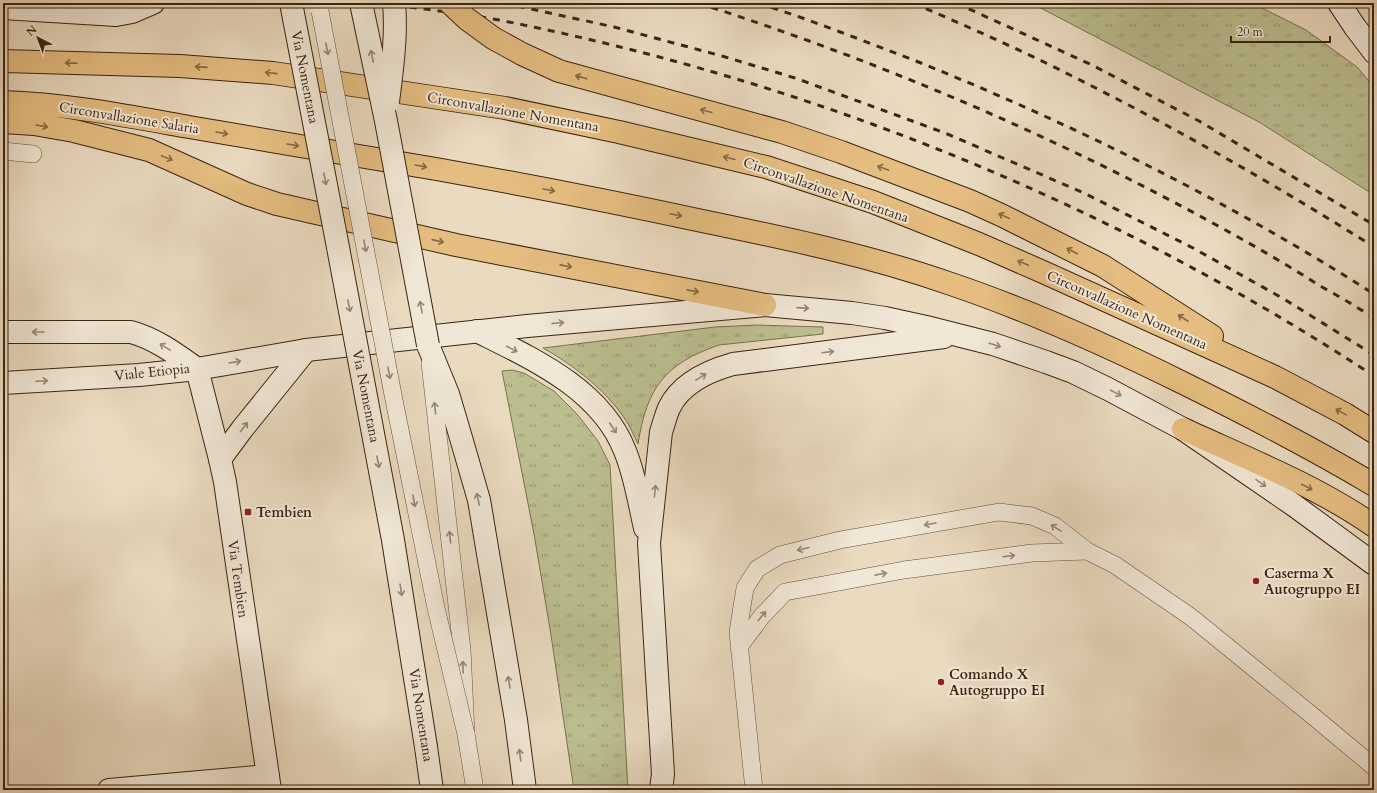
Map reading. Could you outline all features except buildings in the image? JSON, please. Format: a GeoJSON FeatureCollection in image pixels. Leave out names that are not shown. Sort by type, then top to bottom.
{"type":"FeatureCollection","features":[{"type":"Feature","properties":{"kind":"highway"},"geometry":{"type":"LineString","coordinates":[[450,3],[472,23],[492,38],[559,71],[782,132],[841,152],[970,201],[1001,215],[1104,266],[1275,376]]}},
{"type":"Feature","properties":{"kind":"highway","name":"Circonvallazione Nomentana"},"geometry":{"type":"LineString","coordinates":[[3,61],[180,66],[273,73],[505,108],[619,132],[766,167],[873,202],[979,244],[1275,376],[1345,414],[1374,432]]}},
{"type":"Feature","properties":{"kind":"highway","name":"Circonvallazione Salaria"},"geometry":{"type":"LineString","coordinates":[[3,102],[76,108],[429,167],[579,195],[794,240],[884,263],[953,284],[1050,321],[1120,352],[1272,428],[1374,485]]}},
{"type":"Feature","properties":{"kind":"highway"},"geometry":{"type":"LineString","coordinates":[[3,122],[34,124],[74,131],[149,150],[247,194],[277,204],[456,245],[765,305]]}},
{"type":"Feature","properties":{"kind":"highway"},"geometry":{"type":"LineString","coordinates":[[1183,429],[1330,499],[1374,526]]}},
{"type":"Feature","properties":{"kind":"main road"},"geometry":{"type":"LineString","coordinates":[[3,8],[116,15],[132,12],[152,3]]}},
{"type":"Feature","properties":{"kind":"main road","name":"Via Nomentana"},"geometry":{"type":"LineString","coordinates":[[291,3],[338,242],[393,540],[432,790]]}},
{"type":"Feature","properties":{"kind":"main road","name":"Via Nomentana"},"geometry":{"type":"LineString","coordinates":[[362,3],[386,121],[428,345],[448,394],[460,430],[479,500],[516,720],[525,790]]}},
{"type":"Feature","properties":{"kind":"main road","name":"Via Nomentana"},"geometry":{"type":"LineString","coordinates":[[386,121],[394,53],[394,3]]}},
{"type":"Feature","properties":{"kind":"main road"},"geometry":{"type":"LineString","coordinates":[[1326,3],[1355,27]]}},
{"type":"Feature","properties":{"kind":"main road"},"geometry":{"type":"LineString","coordinates":[[1339,3],[1374,52]]}},
{"type":"Feature","properties":{"kind":"main road"},"geometry":{"type":"LineString","coordinates":[[197,369],[306,350],[477,331],[765,305],[885,318],[993,344],[1073,372],[1108,389],[1183,429],[1295,506],[1374,564]]}},
{"type":"Feature","properties":{"kind":"main road"},"geometry":{"type":"LineString","coordinates":[[477,331],[564,379],[578,390],[605,416],[618,435],[627,457],[649,544]]}},
{"type":"Feature","properties":{"kind":"main road","name":"Viale Etiopia"},"geometry":{"type":"LineString","coordinates":[[3,332],[131,332],[153,340],[181,357],[197,369]]}},
{"type":"Feature","properties":{"kind":"main road"},"geometry":{"type":"LineString","coordinates":[[664,785],[649,544],[661,432],[665,418],[673,401],[683,390],[705,374],[732,364],[957,335]]}},
{"type":"Feature","properties":{"kind":"main road"},"geometry":{"type":"LineString","coordinates":[[220,458],[306,350]]}},
{"type":"Feature","properties":{"kind":"main road","name":"Viale Etiopia"},"geometry":{"type":"LineString","coordinates":[[3,383],[139,375],[197,369]]}},
{"type":"Feature","properties":{"kind":"main road","name":"Via Tembien"},"geometry":{"type":"LineString","coordinates":[[197,369],[225,482],[269,783]]}},
{"type":"Feature","properties":{"kind":"main road"},"geometry":{"type":"LineString","coordinates":[[108,790],[269,783]]}},
{"type":"Feature","properties":{"kind":"lane","name":"Via Nomentana"},"geometry":{"type":"LineString","coordinates":[[318,3],[434,600],[466,734],[475,790]]}},
{"type":"Feature","properties":{"kind":"lane"},"geometry":{"type":"LineString","coordinates":[[3,151],[33,154]]}},
{"type":"Feature","properties":{"kind":"lane","name":"Via Nomentana"},"geometry":{"type":"LineString","coordinates":[[428,345],[462,650],[466,734]]}},
{"type":"Feature","properties":{"kind":"lane"},"geometry":{"type":"LineString","coordinates":[[754,790],[738,632],[745,588],[757,569],[780,555],[840,540],[999,512],[1032,516],[1055,526],[1088,551],[1115,565],[1191,618],[1374,767]]}},
{"type":"Feature","properties":{"kind":"lane"},"geometry":{"type":"LineString","coordinates":[[740,647],[762,616],[785,592],[904,570],[1032,553],[1088,551]]}},
{"type":"Feature","properties":{"kind":"green space"},"geometry":{"type":"Polygon","coordinates":[[[1031,3],[1252,3],[1306,30],[1357,67],[1374,87],[1374,195],[1259,122],[1031,3]]]}},
{"type":"Feature","properties":{"kind":"green space"},"geometry":{"type":"Polygon","coordinates":[[[756,325],[823,327],[823,334],[719,345],[700,352],[684,361],[661,381],[653,393],[642,424],[638,444],[627,422],[610,400],[590,380],[543,348],[715,327],[756,325]]]}},
{"type":"Feature","properties":{"kind":"green space"},"geometry":{"type":"Polygon","coordinates":[[[512,370],[524,373],[554,391],[577,414],[598,441],[610,465],[628,790],[574,790],[551,635],[534,534],[502,371],[512,370]]]}},
{"type":"Feature","properties":{"kind":"railway"},"geometry":{"type":"LineString","coordinates":[[382,3],[499,20],[615,46],[730,77],[843,114],[954,156],[1063,203],[1169,256],[1273,313],[1374,376]]}},
{"type":"Feature","properties":{"kind":"railway"},"geometry":{"type":"LineString","coordinates":[[504,3],[614,27],[722,56],[795,78],[945,133],[1084,193],[1193,248],[1284,299],[1374,355]]}},
{"type":"Feature","properties":{"kind":"railway"},"geometry":{"type":"LineString","coordinates":[[698,3],[768,26],[906,78],[974,106],[1108,168],[1238,237],[1374,318]]}},
{"type":"Feature","properties":{"kind":"railway"},"geometry":{"type":"LineString","coordinates":[[758,3],[916,61],[1034,111],[1151,167],[1208,197],[1319,260],[1374,294]]}},
{"type":"Feature","properties":{"kind":"railway"},"geometry":{"type":"LineString","coordinates":[[913,3],[1031,56],[1148,115],[1300,201],[1374,247]]}},
{"type":"Feature","properties":{"kind":"railway"},"geometry":{"type":"LineString","coordinates":[[956,3],[1092,65],[1199,121],[1374,225]]}},
{"type":"Feature","properties":{"kind":"place","name":"Tembien"},"geometry":{"type":"Point","coordinates":[248,512]}},
{"type":"Feature","properties":{"kind":"place","name":"Caserma X Autogruppo EI"},"geometry":{"type":"Point","coordinates":[1256,581]}},
{"type":"Feature","properties":{"kind":"place","name":"Comando X Autogruppo EI"},"geometry":{"type":"Point","coordinates":[941,682]}}]}
